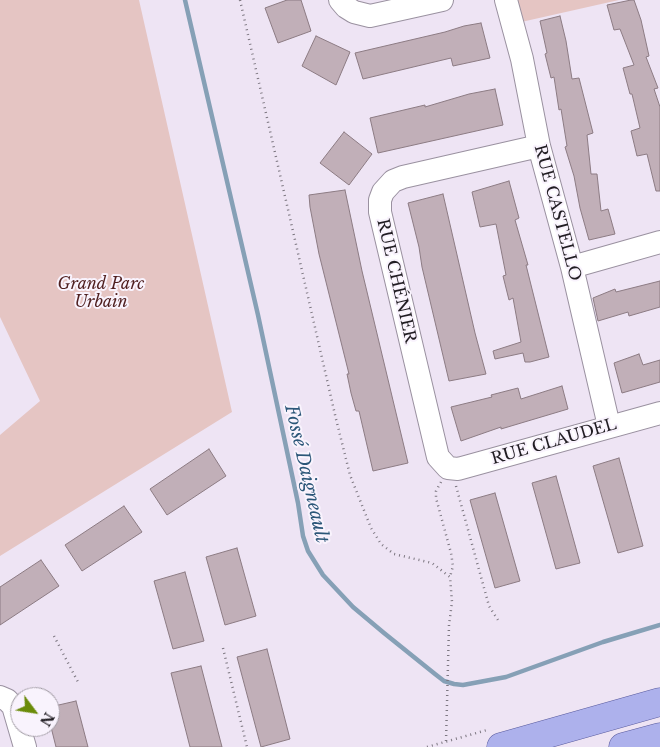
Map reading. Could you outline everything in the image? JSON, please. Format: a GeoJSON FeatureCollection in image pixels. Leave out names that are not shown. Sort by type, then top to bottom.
{"type":"FeatureCollection","features":[{"type":"Feature","properties":{"kind":"main road"},"geometry":{"type":"LineString","coordinates":[[501,747],[660,702]]}},
{"type":"Feature","properties":{"kind":"main road"},"geometry":{"type":"LineString","coordinates":[[623,747],[660,737]]}},
{"type":"Feature","properties":{"kind":"street"},"geometry":{"type":"LineString","coordinates":[[340,0],[354,12],[370,16],[442,0]]}},
{"type":"Feature","properties":{"kind":"street","name":"RUE CASTELLO"},"geometry":{"type":"LineString","coordinates":[[506,0],[522,59],[539,146],[572,267],[609,426]]}},
{"type":"Feature","properties":{"kind":"street","name":"RUE CHÉNIER"},"geometry":{"type":"LineString","coordinates":[[452,477],[438,458],[382,221],[380,200],[383,192],[393,181],[403,177],[539,146]]}},
{"type":"Feature","properties":{"kind":"street"},"geometry":{"type":"LineString","coordinates":[[572,267],[660,242]]}},
{"type":"Feature","properties":{"kind":"street","name":"RUE CLAUDEL"},"geometry":{"type":"LineString","coordinates":[[452,477],[458,469],[660,413]]}},
{"type":"Feature","properties":{"kind":"street"},"geometry":{"type":"LineString","coordinates":[[0,697],[7,700],[12,706],[26,747]]}},
{"type":"Feature","properties":{"kind":"path"},"geometry":{"type":"LineString","coordinates":[[240,0],[350,475],[372,528],[381,544],[394,554],[432,563],[450,577]]}},
{"type":"Feature","properties":{"kind":"path"},"geometry":{"type":"LineString","coordinates":[[427,747],[444,742],[449,625],[452,602],[450,577],[453,566],[436,498],[436,491],[452,477],[489,606],[498,620]]}},
{"type":"Feature","properties":{"kind":"path"},"geometry":{"type":"LineString","coordinates":[[54,636],[79,684]]}},
{"type":"Feature","properties":{"kind":"path"},"geometry":{"type":"LineString","coordinates":[[223,648],[246,747]]}},
{"type":"Feature","properties":{"kind":"green space","name":"Grand Parc Urbain"},"geometry":{"type":"Polygon","coordinates":[[[0,0],[139,0],[232,412],[0,556],[0,435],[40,401],[0,317],[0,0]]]}},
{"type":"Feature","properties":{"kind":"green space"},"geometry":{"type":"Polygon","coordinates":[[[502,0],[619,0],[508,25],[502,0]]]}},
{"type":"Feature","properties":{"kind":"building"},"geometry":{"type":"Polygon","coordinates":[[[287,0],[301,0],[311,31],[278,43],[265,8],[287,0]]]}},
{"type":"Feature","properties":{"kind":"building"},"geometry":{"type":"Polygon","coordinates":[[[634,0],[641,20],[649,56],[646,57],[658,88],[654,89],[660,107],[660,191],[656,191],[647,154],[637,156],[631,131],[640,128],[632,94],[630,94],[623,68],[634,65],[620,29],[614,30],[607,5],[634,0]]]}},
{"type":"Feature","properties":{"kind":"building"},"geometry":{"type":"Polygon","coordinates":[[[560,16],[572,79],[579,78],[593,133],[587,135],[591,174],[597,174],[601,211],[608,209],[615,234],[589,240],[565,147],[567,146],[561,109],[559,110],[554,77],[551,78],[545,54],[547,53],[540,21],[560,16]]]}},
{"type":"Feature","properties":{"kind":"building"},"geometry":{"type":"Polygon","coordinates":[[[481,23],[490,58],[453,66],[451,58],[363,79],[355,53],[481,23]]]}},
{"type":"Feature","properties":{"kind":"building"},"geometry":{"type":"Polygon","coordinates":[[[316,36],[350,52],[336,85],[302,66],[316,36]]]}},
{"type":"Feature","properties":{"kind":"building"},"geometry":{"type":"Polygon","coordinates":[[[495,89],[503,125],[378,153],[370,118],[425,105],[425,107],[469,94],[495,89]]]}},
{"type":"Feature","properties":{"kind":"building"},"geometry":{"type":"Polygon","coordinates":[[[344,132],[372,154],[349,185],[320,163],[344,132]]]}},
{"type":"Feature","properties":{"kind":"building"},"geometry":{"type":"Polygon","coordinates":[[[509,181],[519,218],[515,220],[528,265],[526,265],[549,357],[530,362],[525,362],[523,353],[495,359],[493,351],[521,342],[513,298],[509,300],[503,276],[506,275],[496,224],[480,227],[472,192],[509,181]]]}},
{"type":"Feature","properties":{"kind":"building"},"geometry":{"type":"Polygon","coordinates":[[[345,190],[362,271],[408,463],[373,471],[359,411],[356,411],[351,393],[347,374],[349,374],[319,254],[310,207],[309,195],[345,190]]]}},
{"type":"Feature","properties":{"kind":"building"},"geometry":{"type":"Polygon","coordinates":[[[443,194],[486,374],[449,381],[408,203],[443,194]]]}},
{"type":"Feature","properties":{"kind":"building"},"geometry":{"type":"Polygon","coordinates":[[[660,281],[660,307],[629,316],[628,312],[598,321],[593,298],[615,289],[616,292],[660,281]]]}},
{"type":"Feature","properties":{"kind":"building"},"geometry":{"type":"Polygon","coordinates":[[[639,354],[643,365],[660,360],[660,382],[622,393],[614,363],[639,354]]]}},
{"type":"Feature","properties":{"kind":"building"},"geometry":{"type":"Polygon","coordinates":[[[562,386],[568,409],[501,429],[501,427],[461,441],[451,407],[492,397],[491,395],[518,388],[521,399],[562,386]]]}},
{"type":"Feature","properties":{"kind":"building"},"geometry":{"type":"Polygon","coordinates":[[[209,449],[226,476],[167,515],[150,489],[209,449]]]}},
{"type":"Feature","properties":{"kind":"building"},"geometry":{"type":"Polygon","coordinates":[[[619,458],[643,546],[618,553],[593,466],[619,458]]]}},
{"type":"Feature","properties":{"kind":"building"},"geometry":{"type":"Polygon","coordinates":[[[556,476],[580,563],[556,569],[532,483],[556,476]]]}},
{"type":"Feature","properties":{"kind":"building"},"geometry":{"type":"Polygon","coordinates":[[[495,493],[520,581],[495,588],[470,500],[495,493]]]}},
{"type":"Feature","properties":{"kind":"building"},"geometry":{"type":"Polygon","coordinates":[[[124,506],[142,532],[82,571],[65,545],[124,506]]]}},
{"type":"Feature","properties":{"kind":"building"},"geometry":{"type":"Polygon","coordinates":[[[237,548],[256,616],[225,625],[206,557],[237,548]]]}},
{"type":"Feature","properties":{"kind":"building"},"geometry":{"type":"Polygon","coordinates":[[[41,560],[59,586],[0,625],[0,587],[41,560]]]}},
{"type":"Feature","properties":{"kind":"building"},"geometry":{"type":"Polygon","coordinates":[[[185,572],[204,641],[173,649],[154,581],[185,572]]]}},
{"type":"Feature","properties":{"kind":"building"},"geometry":{"type":"Polygon","coordinates":[[[267,649],[290,739],[261,747],[237,657],[267,649]]]}},
{"type":"Feature","properties":{"kind":"building"},"geometry":{"type":"Polygon","coordinates":[[[201,666],[222,747],[190,747],[171,673],[201,666]]]}},
{"type":"Feature","properties":{"kind":"building"},"geometry":{"type":"Polygon","coordinates":[[[76,701],[88,747],[56,747],[54,737],[60,737],[60,705],[76,701]]]}},
{"type":"Feature","properties":{"kind":"waterway","name":"Fossé Daigneault"},"geometry":{"type":"LineString","coordinates":[[185,0],[258,315],[298,503],[303,536],[308,551],[323,575],[353,607],[384,633],[444,681],[454,684],[463,685],[506,677],[603,642],[660,625]]}}]}
